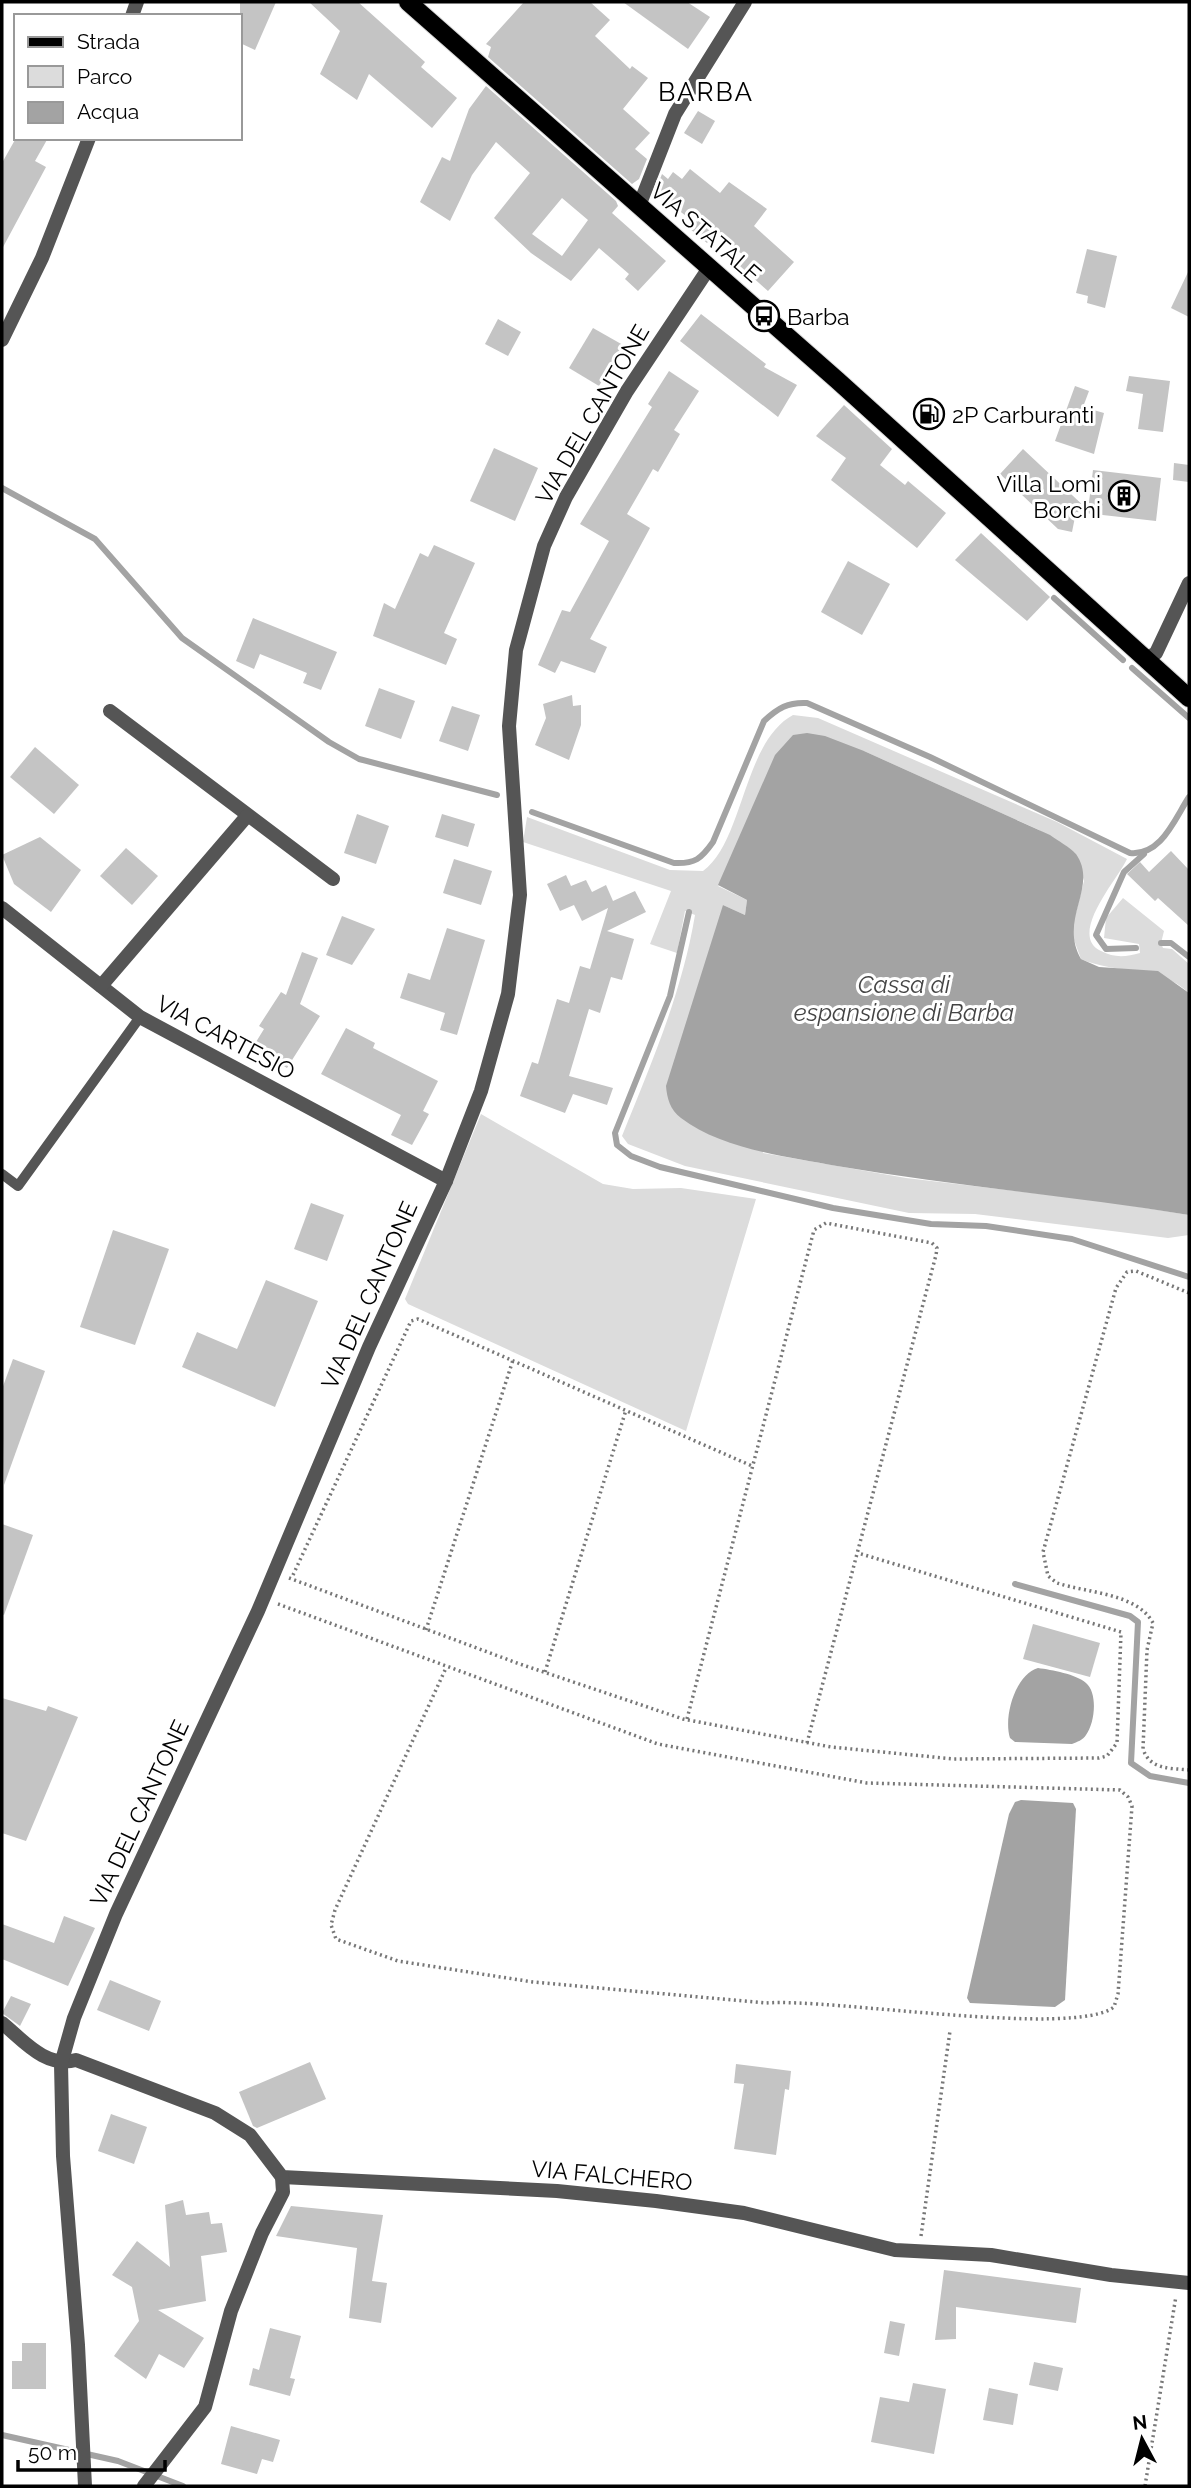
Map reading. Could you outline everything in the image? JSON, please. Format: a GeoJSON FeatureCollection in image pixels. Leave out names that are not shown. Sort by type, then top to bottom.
{"type":"FeatureCollection","features":[{"type":"Feature","properties":{"kind":"main road","name":"VIA STATALE"},"geometry":{"type":"LineString","coordinates":[[408,2],[1189,698]]}},
{"type":"Feature","properties":{"kind":"street"},"geometry":{"type":"LineString","coordinates":[[639,206],[675,114],[745,2]]}},
{"type":"Feature","properties":{"kind":"street"},"geometry":{"type":"LineString","coordinates":[[2,340],[42,258],[88,140]]}},
{"type":"Feature","properties":{"kind":"street","name":"VIA DEL CANTONE"},"geometry":{"type":"LineString","coordinates":[[85,2486],[78,2345],[63,2155],[61,2064],[74,2018],[117,1914],[275,1571],[369,1347],[446,1181],[481,1091],[508,994],[520,895],[509,726],[516,650],[544,546],[572,486],[621,401],[709,268]]}},
{"type":"Feature","properties":{"kind":"street"},"geometry":{"type":"LineString","coordinates":[[1146,659],[1156,653],[1189,583]]}},
{"type":"Feature","properties":{"kind":"street"},"geometry":{"type":"LineString","coordinates":[[110,711],[333,878]]}},
{"type":"Feature","properties":{"kind":"street"},"geometry":{"type":"LineString","coordinates":[[101,986],[247,816]]}},
{"type":"Feature","properties":{"kind":"street","name":"VIA CARTESIO"},"geometry":{"type":"LineString","coordinates":[[2,908],[140,1017],[446,1181]]}},
{"type":"Feature","properties":{"kind":"street"},"geometry":{"type":"LineString","coordinates":[[2,2023],[41,2056],[61,2064],[76,2060],[215,2113],[250,2135],[282,2177],[283,2192],[262,2233],[231,2311],[205,2407],[164,2464],[145,2484]]}},
{"type":"Feature","properties":{"kind":"street","name":"VIA FALCHERO"},"geometry":{"type":"LineString","coordinates":[[282,2177],[558,2191],[656,2201],[744,2213],[895,2250],[991,2255],[1183,2283]]}},
{"type":"Feature","properties":{"kind":"lane"},"geometry":{"type":"LineString","coordinates":[[2,1174],[18,1186],[140,1017]]}},
{"type":"Feature","properties":{"kind":"path"},"geometry":{"type":"LineString","coordinates":[[687,1719],[814,1230],[826,1223],[932,1243],[937,1248],[936,1255],[807,1744]]}},
{"type":"Feature","properties":{"kind":"path"},"geometry":{"type":"LineString","coordinates":[[1189,1293],[1136,1271],[1127,1272],[1116,1288],[1043,1552],[1048,1576],[1057,1583],[1130,1602],[1149,1614],[1153,1623],[1147,1650],[1143,1749],[1146,1757],[1158,1767],[1189,1770]]}},
{"type":"Feature","properties":{"kind":"path"},"geometry":{"type":"LineString","coordinates":[[291,1578],[411,1321],[425,1322],[752,1466]]}},
{"type":"Feature","properties":{"kind":"path"},"geometry":{"type":"LineString","coordinates":[[426,1630],[513,1360]]}},
{"type":"Feature","properties":{"kind":"path"},"geometry":{"type":"LineString","coordinates":[[545,1673],[626,1410]]}},
{"type":"Feature","properties":{"kind":"path"},"geometry":{"type":"LineString","coordinates":[[275,1571],[545,1673],[687,1719],[807,1744],[954,1759],[1107,1756],[1117,1743],[1121,1632],[858,1553]]}},
{"type":"Feature","properties":{"kind":"path"},"geometry":{"type":"LineString","coordinates":[[264,1595],[285,1609],[658,1744],[867,1783],[1120,1790],[1132,1806],[1118,1994],[1114,2007],[1096,2016],[1067,2019],[934,2013],[791,2001],[766,2003],[545,1984],[398,1961],[336,1939],[331,1925],[335,1910],[446,1668]]}},
{"type":"Feature","properties":{"kind":"path"},"geometry":{"type":"LineString","coordinates":[[919,2251],[950,2031]]}},
{"type":"Feature","properties":{"kind":"path"},"geometry":{"type":"LineString","coordinates":[[1145,2486],[1183,2283]]}},
{"type":"Feature","properties":{"kind":"green space"},"geometry":{"type":"Polygon","coordinates":[[[793,715],[818,718],[1057,822],[1127,859],[1092,920],[1089,933],[1092,943],[1101,951],[1115,956],[1140,953],[1139,944],[1104,938],[1106,918],[1123,898],[1164,931],[1161,943],[1163,948],[1172,949],[1189,964],[1189,993],[1164,978],[1081,959],[1071,932],[1084,881],[1075,853],[1039,830],[864,751],[718,886],[747,900],[745,915],[723,905],[763,1153],[906,1178],[1109,1202],[1189,1215],[1189,1235],[1168,1238],[975,1214],[909,1213],[685,1166],[628,1144],[622,1136],[674,1000],[695,915],[685,911],[677,953],[650,944],[671,891],[523,842],[527,817],[670,870],[703,871],[717,857],[727,838],[753,768],[764,747],[776,728],[793,715]]]}},
{"type":"Feature","properties":{"kind":"green space"},"geometry":{"type":"Polygon","coordinates":[[[481,1114],[603,1184],[633,1189],[681,1188],[756,1199],[686,1431],[408,1304],[405,1299],[481,1114]]]}},
{"type":"Feature","properties":{"kind":"water","name":"Cassa di espansione di Barba"},"geometry":{"type":"Polygon","coordinates":[[[807,733],[825,736],[864,751],[1050,835],[1067,846],[1076,854],[1082,866],[1082,891],[1074,930],[1075,944],[1081,959],[1099,967],[1158,971],[1189,993],[1189,1215],[881,1173],[777,1155],[715,1137],[697,1129],[674,1111],[666,1086],[723,905],[745,915],[747,900],[718,885],[775,755],[793,735],[807,733]]]}},
{"type":"Feature","properties":{"kind":"water"},"geometry":{"type":"Polygon","coordinates":[[[1038,1668],[1076,1677],[1090,1688],[1094,1701],[1093,1716],[1089,1730],[1080,1741],[1072,1744],[1015,1742],[1010,1738],[1008,1719],[1013,1697],[1023,1678],[1038,1668]]]}},
{"type":"Feature","properties":{"kind":"water"},"geometry":{"type":"Polygon","coordinates":[[[1021,1800],[1073,1803],[1076,1809],[1065,2000],[1055,2007],[970,2003],[967,1998],[1009,1814],[1015,1802],[1021,1800]]]}},
{"type":"Feature","properties":{"kind":"building"},"geometry":{"type":"Polygon","coordinates":[[[240,2],[276,2],[255,50],[242,44],[240,2]]]}},
{"type":"Feature","properties":{"kind":"building"},"geometry":{"type":"Polygon","coordinates":[[[309,2],[358,2],[425,62],[421,67],[457,98],[432,128],[369,74],[357,100],[320,74],[340,31],[309,2]]]}},
{"type":"Feature","properties":{"kind":"building"},"geometry":{"type":"Polygon","coordinates":[[[524,2],[590,2],[610,20],[595,36],[630,69],[632,66],[648,78],[623,109],[650,133],[635,149],[647,159],[639,179],[632,184],[488,57],[491,47],[486,44],[524,2]]]}},
{"type":"Feature","properties":{"kind":"building"},"geometry":{"type":"Polygon","coordinates":[[[623,2],[687,2],[710,17],[688,49],[623,2]]]}},
{"type":"Feature","properties":{"kind":"building"},"geometry":{"type":"Polygon","coordinates":[[[486,86],[616,201],[618,206],[612,213],[666,261],[638,291],[625,279],[629,274],[599,248],[571,281],[531,253],[494,218],[530,173],[496,142],[472,175],[450,221],[420,202],[442,157],[450,161],[469,109],[486,86]],[[562,198],[532,234],[562,256],[588,220],[562,198]]]}},
{"type":"Feature","properties":{"kind":"building"},"geometry":{"type":"Polygon","coordinates":[[[698,111],[715,121],[702,144],[684,133],[698,111]]]}},
{"type":"Feature","properties":{"kind":"building"},"geometry":{"type":"Polygon","coordinates":[[[15,140],[47,140],[35,161],[46,167],[2,249],[2,163],[15,140]]]}},
{"type":"Feature","properties":{"kind":"building"},"geometry":{"type":"Polygon","coordinates":[[[690,169],[720,193],[729,182],[767,209],[754,226],[794,262],[768,291],[740,266],[747,258],[715,233],[707,243],[690,229],[695,223],[655,192],[662,174],[668,179],[673,172],[682,179],[690,169]]]}},
{"type":"Feature","properties":{"kind":"building"},"geometry":{"type":"Polygon","coordinates":[[[1087,249],[1117,256],[1105,308],[1087,303],[1088,296],[1076,293],[1087,249]]]}},
{"type":"Feature","properties":{"kind":"building"},"geometry":{"type":"Polygon","coordinates":[[[1189,270],[1189,317],[1171,308],[1189,270]]]}},
{"type":"Feature","properties":{"kind":"building"},"geometry":{"type":"Polygon","coordinates":[[[701,314],[766,364],[764,367],[797,385],[778,417],[680,341],[701,314]]]}},
{"type":"Feature","properties":{"kind":"building"},"geometry":{"type":"Polygon","coordinates":[[[498,319],[521,332],[508,356],[485,344],[498,319]]]}},
{"type":"Feature","properties":{"kind":"building"},"geometry":{"type":"Polygon","coordinates":[[[593,328],[623,345],[599,386],[569,368],[593,328]]]}},
{"type":"Feature","properties":{"kind":"building"},"geometry":{"type":"Polygon","coordinates":[[[669,371],[699,391],[674,430],[680,434],[658,472],[653,469],[627,514],[650,528],[590,639],[607,647],[595,673],[561,661],[555,673],[538,665],[562,610],[570,612],[609,541],[580,524],[652,407],[648,404],[669,371]]]}},
{"type":"Feature","properties":{"kind":"building"},"geometry":{"type":"Polygon","coordinates":[[[1129,376],[1170,381],[1163,432],[1138,429],[1143,394],[1126,391],[1129,376]]]}},
{"type":"Feature","properties":{"kind":"building"},"geometry":{"type":"Polygon","coordinates":[[[1075,386],[1089,391],[1083,407],[1104,413],[1094,454],[1055,441],[1075,386]]]}},
{"type":"Feature","properties":{"kind":"building"},"geometry":{"type":"Polygon","coordinates":[[[927,401],[940,412],[926,429],[913,418],[927,401]]]}},
{"type":"Feature","properties":{"kind":"building"},"geometry":{"type":"Polygon","coordinates":[[[844,405],[892,449],[880,465],[905,485],[908,481],[946,513],[917,548],[831,480],[846,458],[816,436],[844,405]]]}},
{"type":"Feature","properties":{"kind":"building"},"geometry":{"type":"Polygon","coordinates":[[[494,448],[538,468],[515,521],[470,501],[494,448]]]}},
{"type":"Feature","properties":{"kind":"building"},"geometry":{"type":"Polygon","coordinates":[[[1023,449],[1088,510],[1093,470],[1161,478],[1156,521],[1076,512],[1072,532],[1058,529],[1000,474],[1023,449]]]}},
{"type":"Feature","properties":{"kind":"building"},"geometry":{"type":"Polygon","coordinates":[[[1174,463],[1189,465],[1189,482],[1173,480],[1174,463]]]}},
{"type":"Feature","properties":{"kind":"building"},"geometry":{"type":"Polygon","coordinates":[[[981,533],[1050,597],[1027,621],[955,560],[981,533]]]}},
{"type":"Feature","properties":{"kind":"building"},"geometry":{"type":"Polygon","coordinates":[[[434,545],[475,563],[444,633],[457,639],[446,665],[373,636],[384,603],[395,609],[420,553],[428,557],[434,545]]]}},
{"type":"Feature","properties":{"kind":"building"},"geometry":{"type":"Polygon","coordinates":[[[848,561],[890,584],[862,635],[821,612],[848,561]]]}},
{"type":"Feature","properties":{"kind":"building"},"geometry":{"type":"Polygon","coordinates":[[[253,618],[337,652],[321,690],[303,683],[307,673],[260,654],[254,669],[236,661],[253,618]]]}},
{"type":"Feature","properties":{"kind":"building"},"geometry":{"type":"Polygon","coordinates":[[[379,688],[415,701],[401,739],[365,726],[379,688]]]}},
{"type":"Feature","properties":{"kind":"building"},"geometry":{"type":"Polygon","coordinates":[[[572,695],[573,706],[581,705],[581,725],[569,760],[535,745],[546,718],[543,704],[572,695]]]}},
{"type":"Feature","properties":{"kind":"building"},"geometry":{"type":"Polygon","coordinates":[[[452,706],[480,715],[468,751],[439,741],[452,706]]]}},
{"type":"Feature","properties":{"kind":"building"},"geometry":{"type":"Polygon","coordinates":[[[35,747],[79,785],[54,814],[10,777],[35,747]]]}},
{"type":"Feature","properties":{"kind":"building"},"geometry":{"type":"Polygon","coordinates":[[[357,814],[389,826],[376,864],[344,853],[357,814]]]}},
{"type":"Feature","properties":{"kind":"building"},"geometry":{"type":"Polygon","coordinates":[[[442,814],[475,824],[468,847],[435,837],[442,814]]]}},
{"type":"Feature","properties":{"kind":"building"},"geometry":{"type":"Polygon","coordinates":[[[40,837],[81,870],[51,912],[14,884],[2,855],[40,837]]]}},
{"type":"Feature","properties":{"kind":"building"},"geometry":{"type":"Polygon","coordinates":[[[126,848],[158,876],[132,905],[100,876],[126,848]]]}},
{"type":"Feature","properties":{"kind":"building"},"geometry":{"type":"Polygon","coordinates":[[[1171,851],[1189,870],[1189,926],[1158,898],[1155,901],[1127,874],[1140,862],[1149,872],[1171,851]]]}},
{"type":"Feature","properties":{"kind":"building"},"geometry":{"type":"Polygon","coordinates":[[[454,859],[492,871],[481,905],[443,893],[454,859]]]}},
{"type":"Feature","properties":{"kind":"building"},"geometry":{"type":"Polygon","coordinates":[[[566,875],[571,886],[586,880],[592,892],[606,885],[613,901],[635,891],[646,912],[607,931],[634,939],[622,980],[611,977],[600,1013],[589,1009],[569,1076],[613,1088],[607,1105],[573,1094],[565,1113],[520,1096],[532,1062],[538,1064],[557,999],[569,1003],[580,966],[590,969],[608,908],[582,921],[574,905],[560,911],[547,884],[566,875]]]}},
{"type":"Feature","properties":{"kind":"building"},"geometry":{"type":"Polygon","coordinates":[[[342,916],[375,929],[352,965],[326,955],[342,916]]]}},
{"type":"Feature","properties":{"kind":"building"},"geometry":{"type":"Polygon","coordinates":[[[447,928],[485,940],[457,1035],[440,1030],[445,1013],[400,998],[408,973],[430,980],[447,928]]]}},
{"type":"Feature","properties":{"kind":"building"},"geometry":{"type":"Polygon","coordinates":[[[302,952],[318,958],[300,1004],[320,1016],[287,1068],[253,1047],[264,1029],[259,1026],[281,992],[286,995],[302,952]]]}},
{"type":"Feature","properties":{"kind":"building"},"geometry":{"type":"Polygon","coordinates":[[[346,1028],[375,1043],[373,1048],[438,1081],[423,1111],[429,1114],[412,1145],[391,1135],[401,1115],[321,1074],[346,1028]]]}},
{"type":"Feature","properties":{"kind":"building"},"geometry":{"type":"Polygon","coordinates":[[[311,1203],[344,1215],[327,1261],[294,1249],[311,1203]]]}},
{"type":"Feature","properties":{"kind":"building"},"geometry":{"type":"Polygon","coordinates":[[[113,1230],[169,1249],[135,1345],[80,1327],[113,1230]]]}},
{"type":"Feature","properties":{"kind":"building"},"geometry":{"type":"Polygon","coordinates":[[[266,1280],[318,1301],[275,1407],[182,1367],[197,1332],[237,1349],[266,1280]]]}},
{"type":"Feature","properties":{"kind":"building"},"geometry":{"type":"Polygon","coordinates":[[[13,1359],[45,1371],[4,1485],[2,1389],[13,1359]]]}},
{"type":"Feature","properties":{"kind":"building"},"geometry":{"type":"Polygon","coordinates":[[[2,1524],[33,1535],[4,1615],[2,1614],[2,1524]]]}},
{"type":"Feature","properties":{"kind":"building"},"geometry":{"type":"Polygon","coordinates":[[[1033,1624],[1100,1643],[1090,1677],[1023,1659],[1033,1624]]]}},
{"type":"Feature","properties":{"kind":"building"},"geometry":{"type":"Polygon","coordinates":[[[2,1698],[46,1711],[48,1706],[78,1717],[26,1841],[2,1833],[2,1698]]]}},
{"type":"Feature","properties":{"kind":"building"},"geometry":{"type":"Polygon","coordinates":[[[64,1916],[95,1928],[68,1986],[2,1959],[2,1924],[54,1943],[64,1916]]]}},
{"type":"Feature","properties":{"kind":"building"},"geometry":{"type":"Polygon","coordinates":[[[110,1980],[161,2001],[149,2031],[97,2010],[110,1980]]]}},
{"type":"Feature","properties":{"kind":"building"},"geometry":{"type":"Polygon","coordinates":[[[11,1996],[31,2004],[20,2026],[2,2013],[11,1996]]]}},
{"type":"Feature","properties":{"kind":"building"},"geometry":{"type":"Polygon","coordinates":[[[310,2062],[326,2099],[257,2128],[253,2126],[239,2092],[310,2062]]]}},
{"type":"Feature","properties":{"kind":"building"},"geometry":{"type":"Polygon","coordinates":[[[736,2064],[791,2071],[789,2090],[785,2089],[776,2155],[734,2149],[744,2084],[734,2083],[736,2064]]]}},
{"type":"Feature","properties":{"kind":"building"},"geometry":{"type":"Polygon","coordinates":[[[111,2114],[147,2127],[134,2164],[98,2151],[111,2114]]]}},
{"type":"Feature","properties":{"kind":"building"},"geometry":{"type":"Polygon","coordinates":[[[183,2200],[186,2215],[209,2212],[211,2224],[222,2223],[227,2252],[201,2256],[206,2301],[158,2310],[204,2338],[184,2368],[159,2354],[146,2379],[114,2356],[139,2321],[132,2287],[112,2275],[137,2241],[170,2267],[165,2205],[183,2200]]]}},
{"type":"Feature","properties":{"kind":"building"},"geometry":{"type":"Polygon","coordinates":[[[291,2206],[383,2215],[372,2281],[387,2283],[381,2323],[349,2318],[357,2248],[276,2236],[291,2206]]]}},
{"type":"Feature","properties":{"kind":"building"},"geometry":{"type":"Polygon","coordinates":[[[944,2270],[1081,2288],[1076,2323],[956,2307],[956,2339],[935,2340],[944,2270]]]}},
{"type":"Feature","properties":{"kind":"building"},"geometry":{"type":"Polygon","coordinates":[[[890,2321],[905,2324],[899,2356],[884,2353],[890,2321]]]}},
{"type":"Feature","properties":{"kind":"building"},"geometry":{"type":"Polygon","coordinates":[[[270,2328],[301,2336],[290,2378],[295,2379],[290,2396],[249,2385],[253,2368],[259,2370],[270,2328]]]}},
{"type":"Feature","properties":{"kind":"building"},"geometry":{"type":"Polygon","coordinates":[[[22,2343],[46,2343],[46,2389],[12,2389],[12,2361],[22,2361],[22,2343]]]}},
{"type":"Feature","properties":{"kind":"building"},"geometry":{"type":"Polygon","coordinates":[[[1034,2362],[1063,2368],[1058,2391],[1029,2385],[1034,2362]]]}},
{"type":"Feature","properties":{"kind":"building"},"geometry":{"type":"Polygon","coordinates":[[[913,2383],[946,2389],[934,2454],[871,2442],[880,2397],[909,2402],[913,2383]]]}},
{"type":"Feature","properties":{"kind":"building"},"geometry":{"type":"Polygon","coordinates":[[[989,2388],[1018,2394],[1013,2425],[983,2420],[989,2388]]]}},
{"type":"Feature","properties":{"kind":"building"},"geometry":{"type":"Polygon","coordinates":[[[231,2426],[280,2440],[273,2462],[262,2459],[257,2474],[221,2464],[231,2426]]]}},
{"type":"Feature","properties":{"kind":"waterway"},"geometry":{"type":"LineString","coordinates":[[2,488],[95,539],[182,638],[329,742],[359,759],[497,795]]}},
{"type":"Feature","properties":{"kind":"waterway"},"geometry":{"type":"LineString","coordinates":[[1054,598],[1123,660]]}},
{"type":"Feature","properties":{"kind":"waterway"},"geometry":{"type":"LineString","coordinates":[[1132,668],[1189,718]]}},
{"type":"Feature","properties":{"kind":"waterway"},"geometry":{"type":"LineString","coordinates":[[532,812],[674,863],[692,861],[705,853],[713,842],[764,721],[784,707],[800,703],[807,703],[930,757],[1130,853],[1150,849],[1158,843],[1166,835],[1189,797]]}},
{"type":"Feature","properties":{"kind":"waterway"},"geometry":{"type":"LineString","coordinates":[[1136,948],[1106,949],[1096,935],[1124,872],[1144,854]]}},
{"type":"Feature","properties":{"kind":"waterway"},"geometry":{"type":"LineString","coordinates":[[689,912],[670,996],[615,1133],[617,1145],[631,1156],[660,1167],[833,1208],[931,1224],[986,1226],[1072,1239],[1189,1277]]}},
{"type":"Feature","properties":{"kind":"waterway"},"geometry":{"type":"LineString","coordinates":[[1161,943],[1171,943],[1189,957]]}},
{"type":"Feature","properties":{"kind":"waterway"},"geometry":{"type":"LineString","coordinates":[[1015,1584],[1130,1616],[1138,1622],[1131,1763],[1150,1776],[1189,1783]]}},
{"type":"Feature","properties":{"kind":"waterway"},"geometry":{"type":"LineString","coordinates":[[2,2435],[118,2461],[183,2486]]}},
{"type":"Feature","properties":{"kind":"place","name":"Barba"},"geometry":{"type":"Point","coordinates":[764,316]}},
{"type":"Feature","properties":{"kind":"place","name":"2P Carburanti"},"geometry":{"type":"Point","coordinates":[929,414]}},
{"type":"Feature","properties":{"kind":"place","name":"Villa Lomi Borchi"},"geometry":{"type":"Point","coordinates":[1124,496]}},
{"type":"Feature","properties":{"kind":"district","name":"BARBA"},"geometry":{"type":"Point","coordinates":[706,92]}}]}
